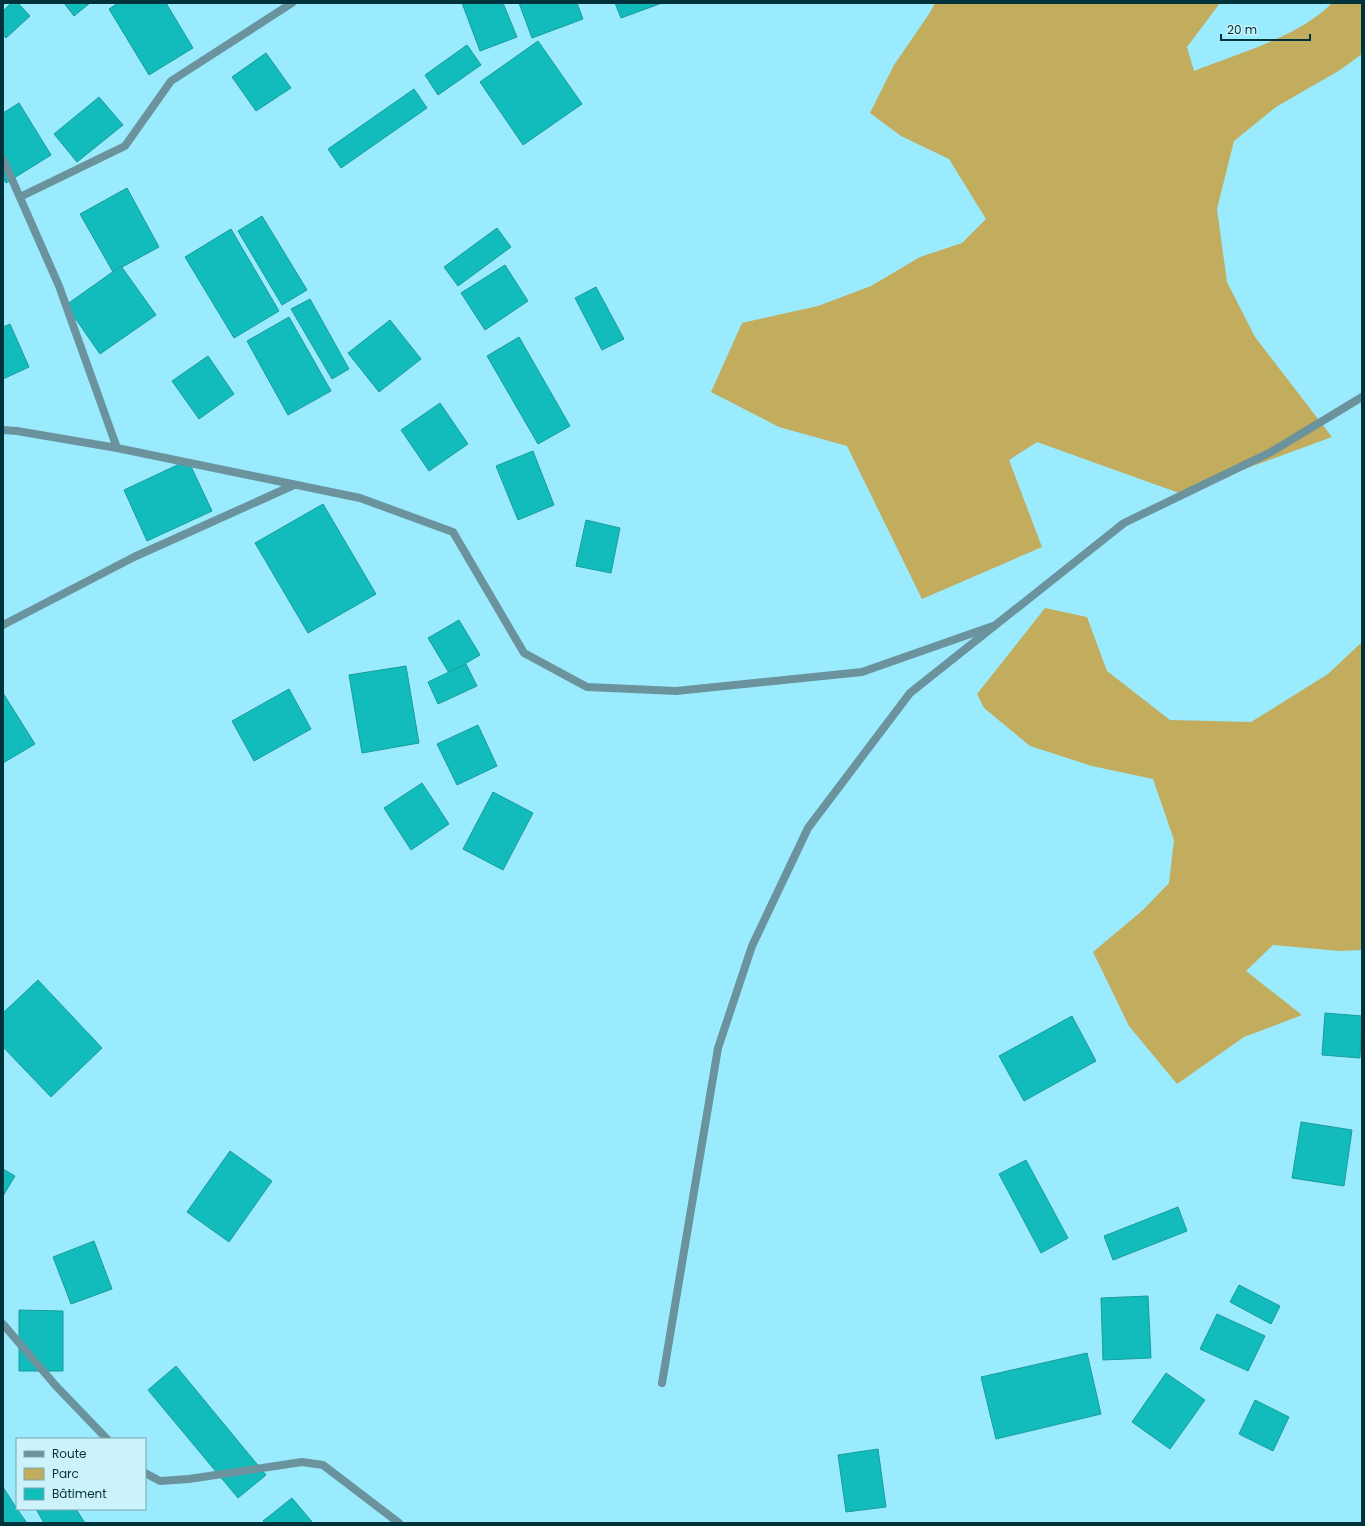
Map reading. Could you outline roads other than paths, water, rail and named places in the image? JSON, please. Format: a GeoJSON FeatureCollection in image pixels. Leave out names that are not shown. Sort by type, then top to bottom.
{"type":"FeatureCollection","features":[{"type":"Feature","properties":{"kind":"street"},"geometry":{"type":"LineString","coordinates":[[20,197],[125,146],[171,82],[292,3]]}},
{"type":"Feature","properties":{"kind":"street"},"geometry":{"type":"LineString","coordinates":[[3,159],[59,286],[117,448]]}},
{"type":"Feature","properties":{"kind":"street"},"geometry":{"type":"LineString","coordinates":[[662,1383],[718,1048],[752,946],[808,828],[910,693],[1124,523],[1271,452],[1347,408],[1362,397]]}},
{"type":"Feature","properties":{"kind":"street"},"geometry":{"type":"LineString","coordinates":[[3,430],[117,448],[360,498],[453,532],[524,653],[587,687],[676,691],[862,672],[999,623]]}},
{"type":"Feature","properties":{"kind":"street"},"geometry":{"type":"LineString","coordinates":[[3,625],[134,557],[294,485]]}},
{"type":"Feature","properties":{"kind":"street"},"geometry":{"type":"LineString","coordinates":[[3,1324],[56,1386],[106,1438]]}},
{"type":"Feature","properties":{"kind":"street"},"geometry":{"type":"LineString","coordinates":[[146,1474],[160,1481],[190,1479],[302,1462],[323,1466],[400,1523]]}}]}
